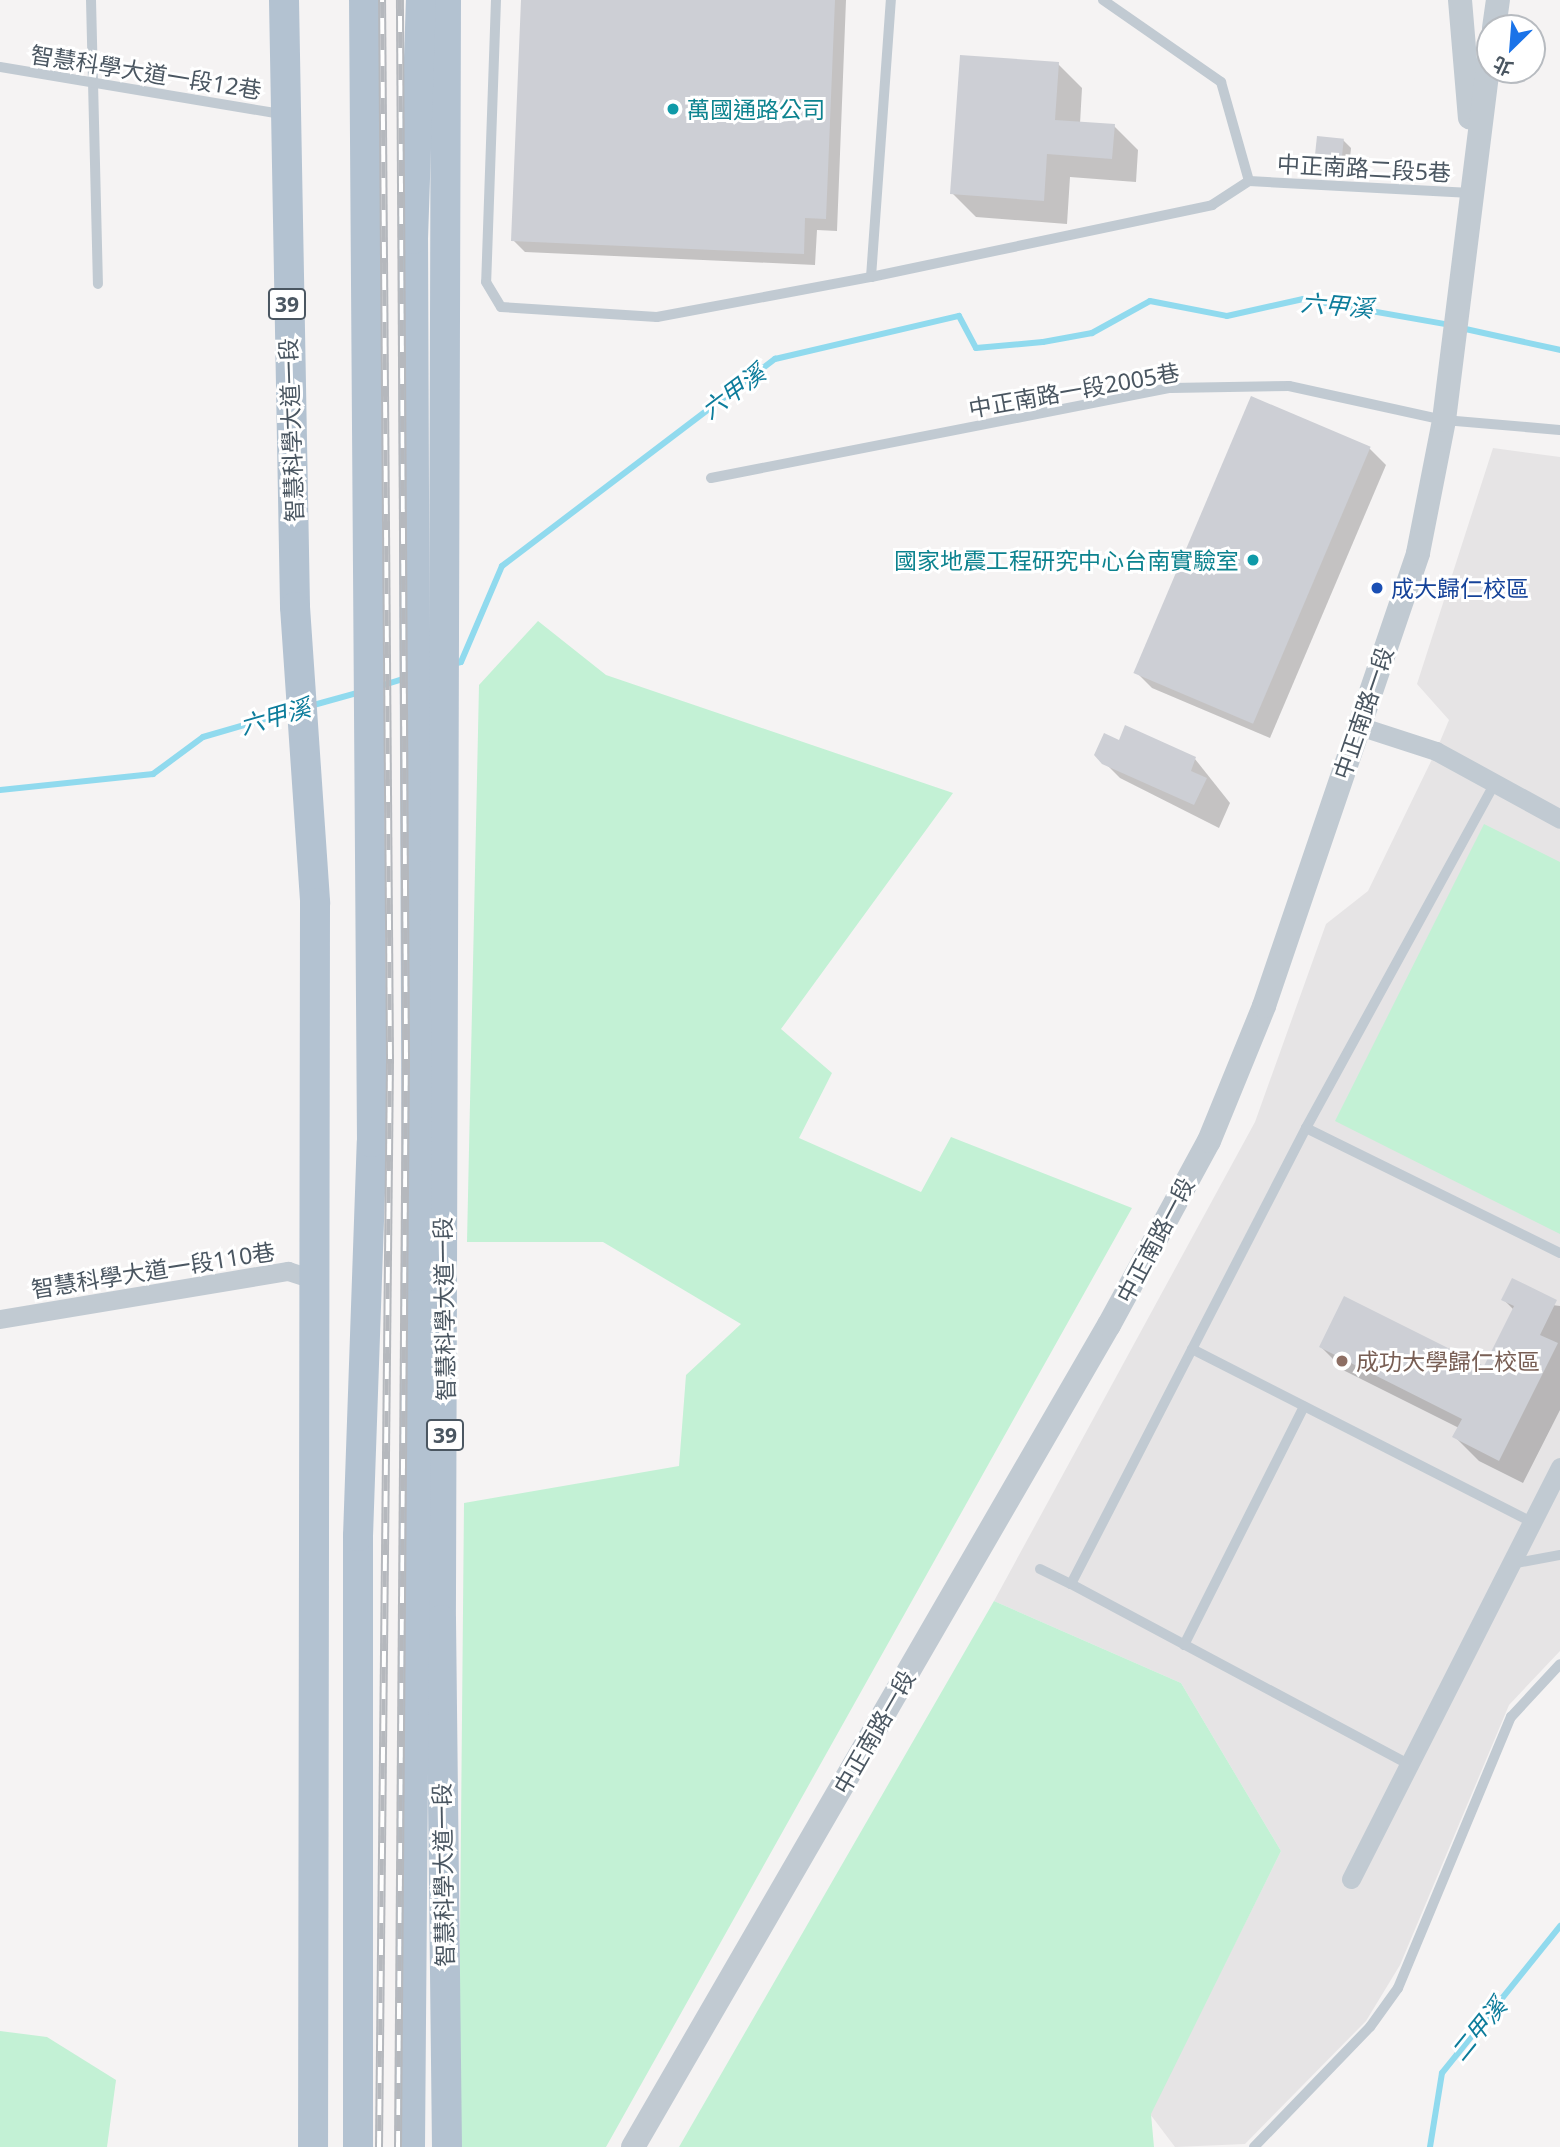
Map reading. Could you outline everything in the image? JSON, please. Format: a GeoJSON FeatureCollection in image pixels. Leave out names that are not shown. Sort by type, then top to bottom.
{"type":"FeatureCollection","features":[{"type":"Feature","properties":{"kind":"main road","name":"智慧科學大道一段"},"geometry":{"type":"LineString","coordinates":[[284,0],[295,607],[314,903],[313,1279]]}},
{"type":"Feature","properties":{"kind":"main road"},"geometry":{"type":"LineString","coordinates":[[358,2147],[358,1536],[372,1142],[364,0]]}},
{"type":"Feature","properties":{"kind":"main road","name":"39"},"geometry":{"type":"LineString","coordinates":[[413,239],[421,0]]}},
{"type":"Feature","properties":{"kind":"main road","name":"39"},"geometry":{"type":"LineString","coordinates":[[444,400],[446,0]]}},
{"type":"Feature","properties":{"kind":"main road","name":"智慧科學大道一段"},"geometry":{"type":"LineString","coordinates":[[410,2147],[416,1790],[413,239]]}},
{"type":"Feature","properties":{"kind":"main road"},"geometry":{"type":"LineString","coordinates":[[413,239],[444,400]]}},
{"type":"Feature","properties":{"kind":"main road","name":"智慧科學大道一段"},"geometry":{"type":"LineString","coordinates":[[444,400],[446,547],[442,722],[441,1672],[447,2147]]}},
{"type":"Feature","properties":{"kind":"main road","name":"39"},"geometry":{"type":"LineString","coordinates":[[313,1279],[313,2147]]}},
{"type":"Feature","properties":{"kind":"main road"},"geometry":{"type":"LineString","coordinates":[[416,1790],[441,1672]]}},
{"type":"Feature","properties":{"kind":"street"},"geometry":{"type":"LineString","coordinates":[[1460,0],[1473,150]]}},
{"type":"Feature","properties":{"kind":"street"},"geometry":{"type":"LineString","coordinates":[[1473,150],[1484,84]]}},
{"type":"Feature","properties":{"kind":"street","name":"中正南路一段"},"geometry":{"type":"LineString","coordinates":[[634,2147],[1109,1325],[1209,1140],[1264,1006],[1418,553],[1444,412],[1466,247],[1473,150]]}},
{"type":"Feature","properties":{"kind":"street"},"geometry":{"type":"LineString","coordinates":[[1359,726],[1436,751],[1560,819]]}},
{"type":"Feature","properties":{"kind":"street","name":"智慧科學大道一段110巷"},"geometry":{"type":"LineString","coordinates":[[0,1319],[288,1271],[313,1279]]}},
{"type":"Feature","properties":{"kind":"street"},"geometry":{"type":"LineString","coordinates":[[1351,1880],[1560,1467]]}},
{"type":"Feature","properties":{"kind":"lane"},"geometry":{"type":"LineString","coordinates":[[91,0],[98,284]]}},
{"type":"Feature","properties":{"kind":"lane"},"geometry":{"type":"LineString","coordinates":[[496,0],[486,282],[502,307],[657,317],[871,277],[1212,205],[1249,181]]}},
{"type":"Feature","properties":{"kind":"lane"},"geometry":{"type":"LineString","coordinates":[[871,277],[891,0]]}},
{"type":"Feature","properties":{"kind":"lane","name":"中正南路二段5巷"},"geometry":{"type":"LineString","coordinates":[[1103,0],[1222,82],[1249,181],[1471,193]]}},
{"type":"Feature","properties":{"kind":"lane","name":"智慧科學大道一段12巷"},"geometry":{"type":"LineString","coordinates":[[0,67],[285,115]]}},
{"type":"Feature","properties":{"kind":"lane","name":"中正南路一段2005巷"},"geometry":{"type":"LineString","coordinates":[[711,478],[1171,388],[1289,386],[1560,430]]}},
{"type":"Feature","properties":{"kind":"lane"},"geometry":{"type":"LineString","coordinates":[[1070,1584],[1306,1128],[1496,782]]}},
{"type":"Feature","properties":{"kind":"lane"},"geometry":{"type":"LineString","coordinates":[[1306,1128],[1560,1253]]}},
{"type":"Feature","properties":{"kind":"lane"},"geometry":{"type":"LineString","coordinates":[[1192,1349],[1532,1522]]}},
{"type":"Feature","properties":{"kind":"lane"},"geometry":{"type":"LineString","coordinates":[[1184,1645],[1304,1406]]}},
{"type":"Feature","properties":{"kind":"lane"},"geometry":{"type":"LineString","coordinates":[[1511,1564],[1560,1555]]}},
{"type":"Feature","properties":{"kind":"lane"},"geometry":{"type":"LineString","coordinates":[[1040,1569],[1410,1765]]}},
{"type":"Feature","properties":{"kind":"lane"},"geometry":{"type":"LineString","coordinates":[[1254,2147],[1370,2026],[1398,1988],[1511,1717],[1560,1664]]}},
{"type":"Feature","properties":{"kind":"shaded area","name":"成功大學歸仁校區"},"geometry":{"type":"Polygon","coordinates":[[[1493,448],[1560,457],[1560,1651],[1509,1705],[1400,1965],[1366,2021],[1245,2144],[1175,2147],[1150,2114],[1281,1851],[1181,1683],[994,1601],[1255,1122],[1326,924],[1368,891],[1436,751],[1449,720],[1417,684],[1493,448]]]}},
{"type":"Feature","properties":{"kind":"green space"},"geometry":{"type":"Polygon","coordinates":[[[538,621],[606,675],[953,793],[781,1029],[832,1073],[799,1138],[921,1192],[951,1137],[1132,1208],[606,2147],[458,2147],[464,1503],[679,1466],[686,1375],[741,1324],[603,1242],[467,1242],[479,685],[538,621]]]}},
{"type":"Feature","properties":{"kind":"green space"},"geometry":{"type":"Polygon","coordinates":[[[1484,824],[1560,862],[1560,1234],[1335,1121],[1484,824]]]}},
{"type":"Feature","properties":{"kind":"green space"},"geometry":{"type":"Polygon","coordinates":[[[994,1601],[1181,1683],[1281,1851],[1151,2114],[1154,2147],[679,2147],[994,1601]]]}},
{"type":"Feature","properties":{"kind":"green space"},"geometry":{"type":"Polygon","coordinates":[[[0,2031],[47,2037],[116,2080],[107,2147],[0,2147],[0,2031]]]}},
{"type":"Feature","properties":{"kind":"building","name":"萬國通路公司"},"geometry":{"type":"Polygon","coordinates":[[[521,0],[835,0],[826,219],[805,218],[804,254],[511,241],[521,0]]]}},
{"type":"Feature","properties":{"kind":"building"},"geometry":{"type":"Polygon","coordinates":[[[960,55],[1059,62],[1055,120],[1115,124],[1112,159],[1047,154],[1044,201],[950,194],[960,55]]]}},
{"type":"Feature","properties":{"kind":"building"},"geometry":{"type":"Polygon","coordinates":[[[1317,136],[1344,139],[1341,171],[1314,168],[1317,136]]]}},
{"type":"Feature","properties":{"kind":"building","name":"國家地震工程研究中心台南實驗室"},"geometry":{"type":"Polygon","coordinates":[[[1251,396],[1371,447],[1253,724],[1133,673],[1251,396]]]}},
{"type":"Feature","properties":{"kind":"building"},"geometry":{"type":"Polygon","coordinates":[[[1125,725],[1196,757],[1191,771],[1207,778],[1194,805],[1102,764],[1094,755],[1104,733],[1119,740],[1125,725]]]}},
{"type":"Feature","properties":{"kind":"building"},"geometry":{"type":"Polygon","coordinates":[[[1512,1278],[1557,1300],[1540,1335],[1558,1343],[1499,1461],[1452,1437],[1462,1419],[1319,1347],[1344,1296],[1484,1366],[1514,1306],[1501,1300],[1512,1278]]]}},
{"type":"Feature","properties":{"kind":"waterway","name":"六甲溪"},"geometry":{"type":"LineString","coordinates":[[451,665],[461,662],[502,566],[775,359],[959,316],[976,348],[1043,342],[1092,333],[1150,301],[1227,316],[1303,299],[1450,325]]}},
{"type":"Feature","properties":{"kind":"waterway","name":"六甲溪"},"geometry":{"type":"LineString","coordinates":[[1461,328],[1560,350]]}},
{"type":"Feature","properties":{"kind":"waterway","name":"六甲溪"},"geometry":{"type":"LineString","coordinates":[[377,687],[407,678]]}},
{"type":"Feature","properties":{"kind":"waterway","name":"六甲溪"},"geometry":{"type":"LineString","coordinates":[[310,706],[360,692]]}},
{"type":"Feature","properties":{"kind":"waterway","name":"六甲溪"},"geometry":{"type":"LineString","coordinates":[[0,790],[153,774],[203,737],[292,711]]}},
{"type":"Feature","properties":{"kind":"waterway","name":"二甲溪"},"geometry":{"type":"LineString","coordinates":[[1430,2147],[1442,2073],[1560,1926]]}},
{"type":"Feature","properties":{"kind":"railway"},"geometry":{"type":"LineString","coordinates":[[379,2147],[390,1058],[382,0]]}},
{"type":"Feature","properties":{"kind":"railway"},"geometry":{"type":"LineString","coordinates":[[398,2147],[406,1056],[400,0]]}},
{"type":"Feature","properties":{"kind":"place","name":"萬國通路公司"},"geometry":{"type":"Point","coordinates":[673,109]}},
{"type":"Feature","properties":{"kind":"place","name":"國家地震工程研究中心台南實驗室"},"geometry":{"type":"Point","coordinates":[1253,560]}},
{"type":"Feature","properties":{"kind":"place","name":"成大歸仁校區"},"geometry":{"type":"Point","coordinates":[1377,588]}},
{"type":"Feature","properties":{"kind":"place","name":"成功大學歸仁校區"},"geometry":{"type":"Point","coordinates":[1342,1361]}}]}
